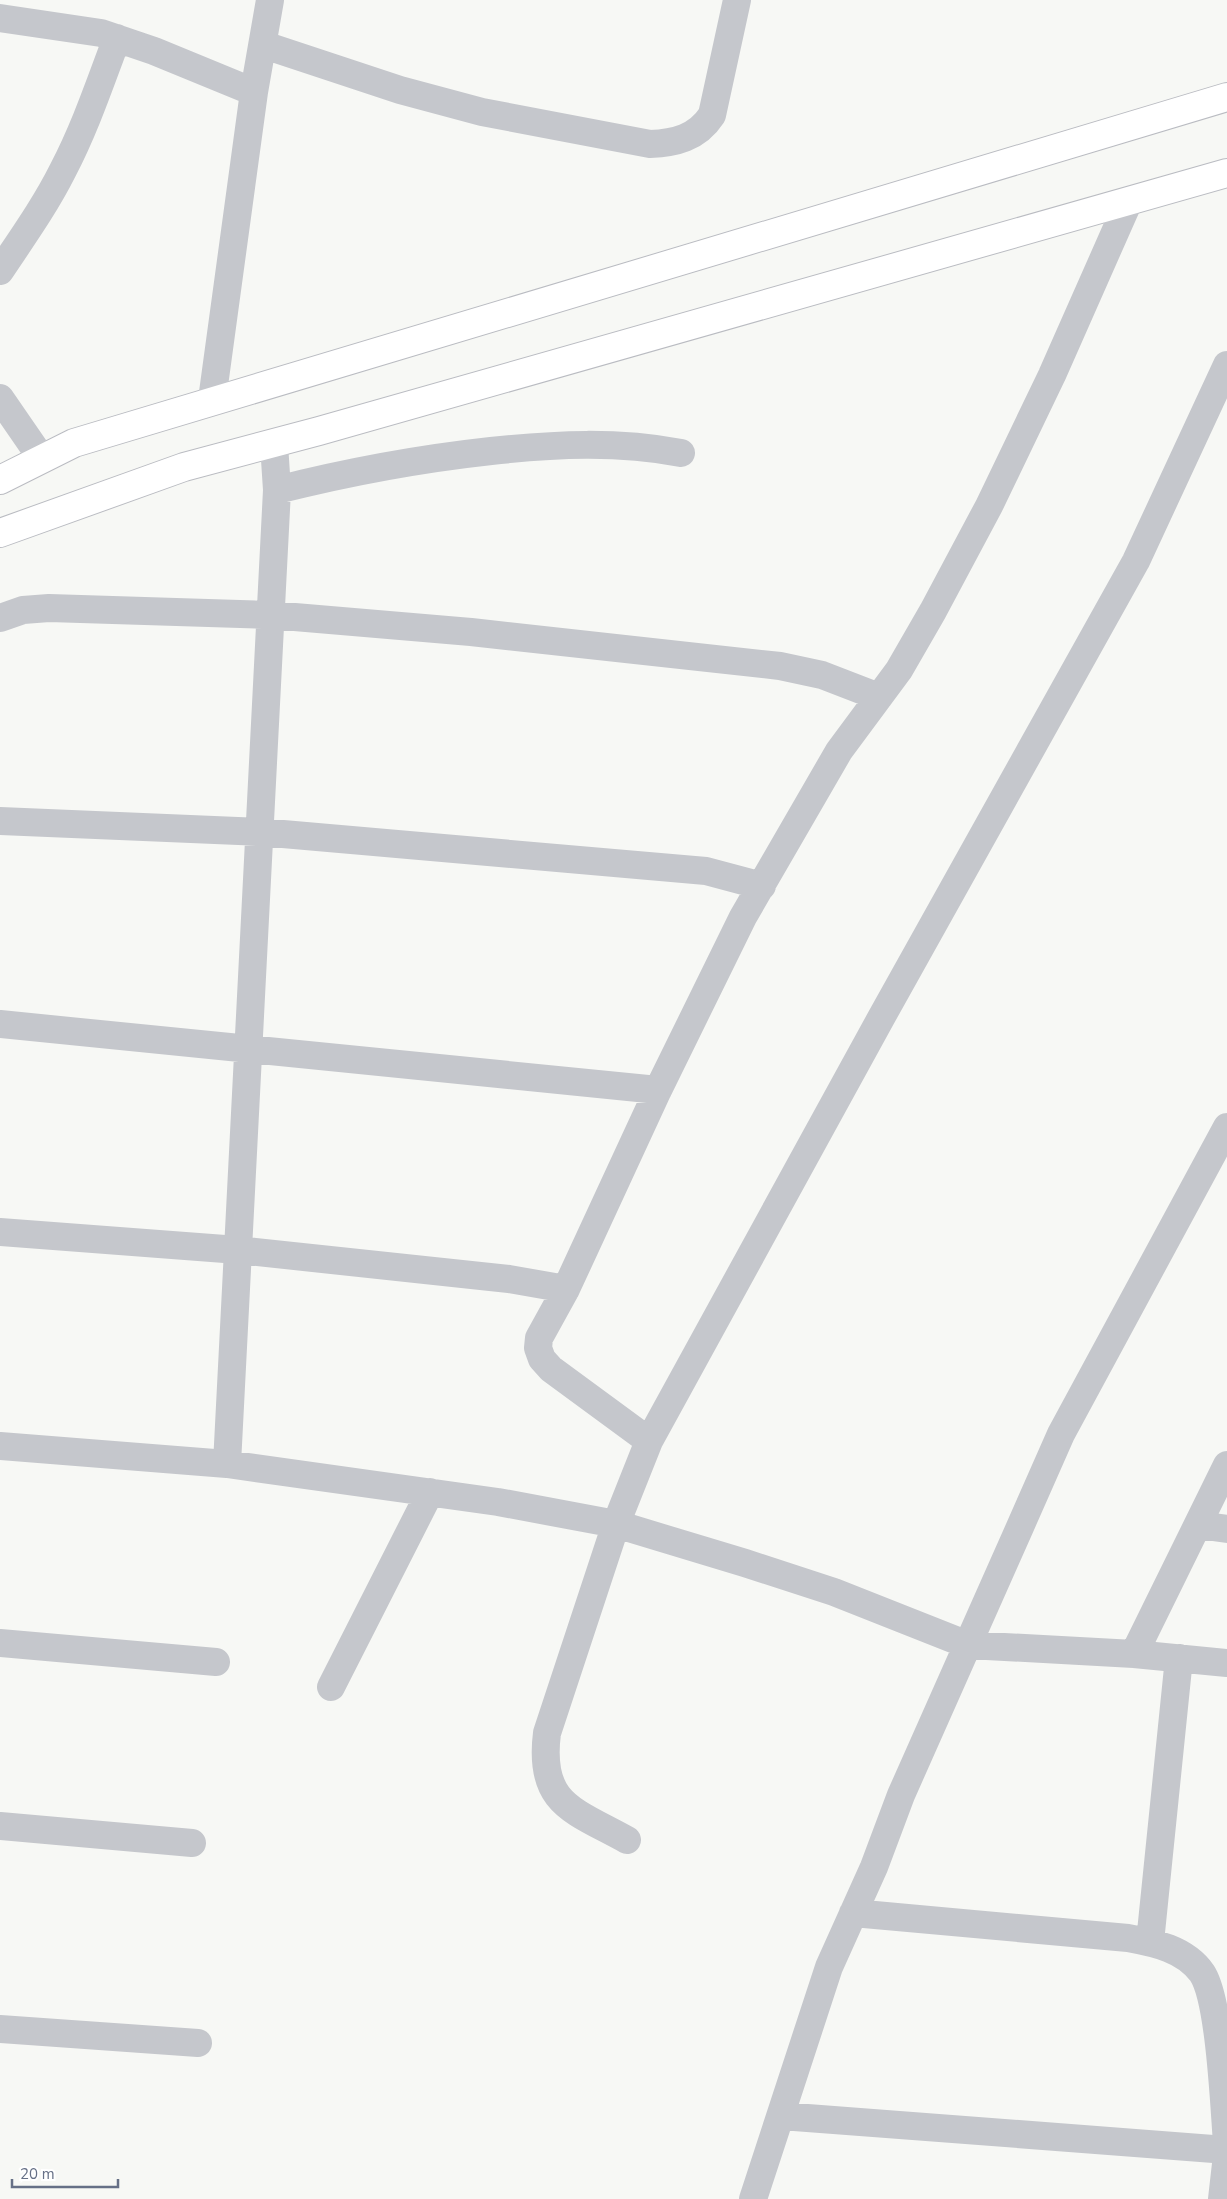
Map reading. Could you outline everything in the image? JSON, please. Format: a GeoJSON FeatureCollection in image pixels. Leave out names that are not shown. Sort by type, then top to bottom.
{"type":"FeatureCollection","features":[{"type":"Feature","properties":{"kind":"street"},"geometry":{"type":"LineString","coordinates":[[212,400],[254,92],[264,45],[270,0]]}},
{"type":"Feature","properties":{"kind":"street"},"geometry":{"type":"LineString","coordinates":[[264,45],[400,90],[482,112],[650,144],[673,143],[693,135],[706,125],[712,115],[737,0]]}},
{"type":"Feature","properties":{"kind":"street"},"geometry":{"type":"LineString","coordinates":[[0,18],[101,33],[154,51],[254,92]]}},
{"type":"Feature","properties":{"kind":"street"},"geometry":{"type":"LineString","coordinates":[[0,271],[31,227],[63,171],[82,131],[117,38]]}},
{"type":"Feature","properties":{"kind":"street"},"geometry":{"type":"LineString","coordinates":[[0,480],[74,443],[212,400],[1227,97]]}},
{"type":"Feature","properties":{"kind":"street"},"geometry":{"type":"LineString","coordinates":[[0,533],[184,467],[229,453],[274,444],[1128,203],[1227,173]]}},
{"type":"Feature","properties":{"kind":"street"},"geometry":{"type":"LineString","coordinates":[[649,1441],[564,1380],[542,1359],[538,1348],[539,1338],[566,1289],[658,1090],[743,917],[839,752],[916,643],[989,506],[1052,376],[1128,203]]}},
{"type":"Feature","properties":{"kind":"street"},"geometry":{"type":"LineString","coordinates":[[627,1840],[563,1805],[555,1794],[545,1765],[547,1733],[616,1524],[649,1441],[880,1018],[1136,561],[1227,365]]}},
{"type":"Feature","properties":{"kind":"street"},"geometry":{"type":"LineString","coordinates":[[0,398],[42,459]]}},
{"type":"Feature","properties":{"kind":"street"},"geometry":{"type":"LineString","coordinates":[[227,1464],[277,490],[274,444]]}},
{"type":"Feature","properties":{"kind":"street"},"geometry":{"type":"LineString","coordinates":[[277,490],[347,472],[430,458],[526,447],[611,444],[644,446],[681,453]]}},
{"type":"Feature","properties":{"kind":"street"},"geometry":{"type":"LineString","coordinates":[[0,618],[23,610],[50,608],[271,615],[471,632],[780,666],[822,675],[879,697]]}},
{"type":"Feature","properties":{"kind":"street"},"geometry":{"type":"LineString","coordinates":[[0,821],[260,832],[706,871],[762,886]]}},
{"type":"Feature","properties":{"kind":"street"},"geometry":{"type":"LineString","coordinates":[[0,1024],[658,1090]]}},
{"type":"Feature","properties":{"kind":"street"},"geometry":{"type":"LineString","coordinates":[[753,2199],[829,1967],[874,1867],[901,1795],[1061,1434],[1227,1127]]}},
{"type":"Feature","properties":{"kind":"street"},"geometry":{"type":"LineString","coordinates":[[0,1232],[238,1250],[509,1279],[566,1289]]}},
{"type":"Feature","properties":{"kind":"street"},"geometry":{"type":"LineString","coordinates":[[0,1446],[227,1464],[430,1492],[616,1524],[834,1592],[968,1645],[1134,1654],[1227,1663]]}},
{"type":"Feature","properties":{"kind":"street"},"geometry":{"type":"LineString","coordinates":[[1134,1654],[1227,1465]]}},
{"type":"Feature","properties":{"kind":"street"},"geometry":{"type":"LineString","coordinates":[[332,1687],[430,1492]]}},
{"type":"Feature","properties":{"kind":"street"},"geometry":{"type":"LineString","coordinates":[[1198,1525],[1227,1529]]}},
{"type":"Feature","properties":{"kind":"street"},"geometry":{"type":"LineString","coordinates":[[0,1643],[216,1662]]}},
{"type":"Feature","properties":{"kind":"street"},"geometry":{"type":"LineString","coordinates":[[1150,1942],[1179,1658]]}},
{"type":"Feature","properties":{"kind":"street"},"geometry":{"type":"LineString","coordinates":[[0,1826],[192,1843]]}},
{"type":"Feature","properties":{"kind":"street"},"geometry":{"type":"LineString","coordinates":[[853,1912],[1150,1942],[1168,1947],[1185,1957],[1202,1973],[1208,1987],[1216,2024],[1227,2143]]}},
{"type":"Feature","properties":{"kind":"street"},"geometry":{"type":"LineString","coordinates":[[0,2029],[198,2043]]}},
{"type":"Feature","properties":{"kind":"street"},"geometry":{"type":"LineString","coordinates":[[781,2116],[1227,2150]]}},
{"type":"Feature","properties":{"kind":"street"},"geometry":{"type":"LineString","coordinates":[[1222,2199],[1227,2155]]}}]}
